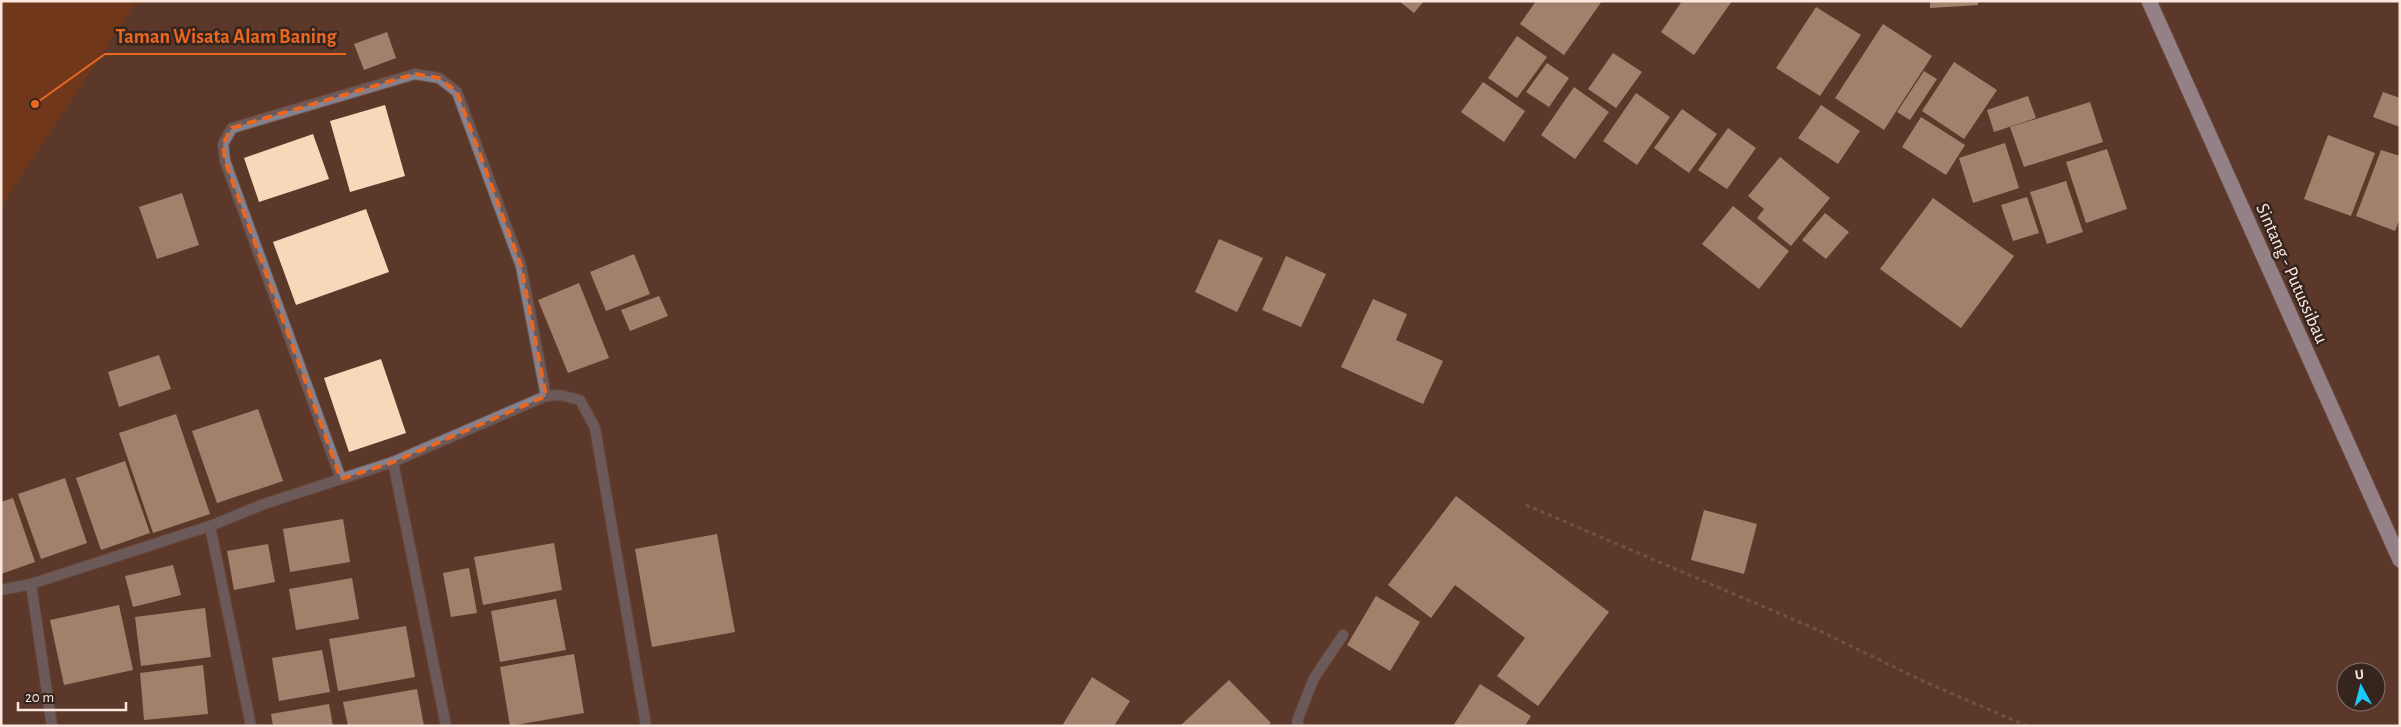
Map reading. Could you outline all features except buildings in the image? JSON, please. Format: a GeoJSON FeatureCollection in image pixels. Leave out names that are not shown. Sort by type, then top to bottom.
{"type":"FeatureCollection","features":[{"type":"Feature","properties":{"kind":"highway","name":"Sintang - Putussibau"},"geometry":{"type":"LineString","coordinates":[[2149,1],[2400,560]]}},
{"type":"Feature","properties":{"kind":"street"},"geometry":{"type":"LineString","coordinates":[[341,479],[225,161],[223,144],[232,128],[415,74],[439,78],[457,92],[521,266],[546,396]]}},
{"type":"Feature","properties":{"kind":"street"},"geometry":{"type":"LineString","coordinates":[[1,590],[31,584],[210,526],[264,504],[393,462],[546,396],[560,395],[580,400],[595,428],[646,726]]}},
{"type":"Feature","properties":{"kind":"street"},"geometry":{"type":"LineString","coordinates":[[393,462],[446,726]]}},
{"type":"Feature","properties":{"kind":"street"},"geometry":{"type":"LineString","coordinates":[[210,526],[251,726]]}},
{"type":"Feature","properties":{"kind":"street"},"geometry":{"type":"LineString","coordinates":[[31,584],[52,726]]}},
{"type":"Feature","properties":{"kind":"street"},"geometry":{"type":"LineString","coordinates":[[1299,726],[1297,721],[1314,678],[1342,635]]}},
{"type":"Feature","properties":{"kind":"path"},"geometry":{"type":"LineString","coordinates":[[1526,505],[1818,630],[1923,681],[2027,726]]}},
{"type":"Feature","properties":{"kind":"highlighted area"},"geometry":{"type":"Polygon","coordinates":[[[415,74],[439,78],[457,92],[521,266],[546,396],[393,462],[341,479],[225,161],[223,144],[232,128],[415,74]]]}},
{"type":"Feature","properties":{"kind":"shaded area"},"geometry":{"type":"Polygon","coordinates":[[[1,1],[137,1],[1,206],[1,1]]]}},
{"type":"Feature","properties":{"kind":"place","name":"Taman Wisata Alam Baning"},"geometry":{"type":"Point","coordinates":[35,104]}}]}
